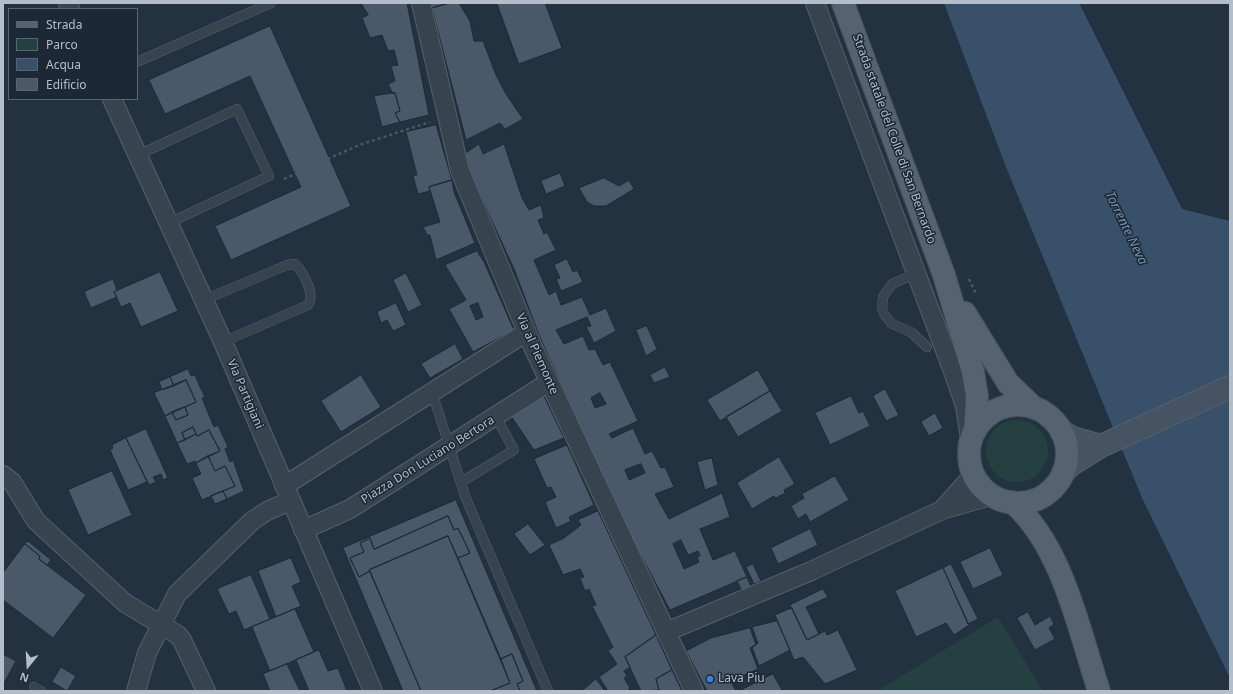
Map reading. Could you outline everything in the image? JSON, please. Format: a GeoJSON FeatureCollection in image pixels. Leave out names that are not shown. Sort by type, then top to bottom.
{"type":"FeatureCollection","features":[{"type":"Feature","properties":{"kind":"main road","name":"Strada statale del Colle di San Bernardo"},"geometry":{"type":"LineString","coordinates":[[843,3],[944,275],[973,372],[977,396],[973,438]]}},
{"type":"Feature","properties":{"kind":"main road","name":"Strada statale del Colle di San Bernardo"},"geometry":{"type":"LineString","coordinates":[[944,275],[987,350],[1008,383],[1034,408]]}},
{"type":"Feature","properties":{"kind":"main road"},"geometry":{"type":"LineString","coordinates":[[1003,499],[1035,500],[1048,493],[1072,464],[1101,446],[1230,387]]}},
{"type":"Feature","properties":{"kind":"main road"},"geometry":{"type":"LineString","coordinates":[[1063,473],[1067,452],[1061,432],[1052,419],[1034,408],[1021,405],[1003,408],[987,417],[973,438],[970,459],[974,474],[982,486],[1003,499],[1032,522],[1046,542],[1066,589],[1099,691]]}},
{"type":"Feature","properties":{"kind":"main road"},"geometry":{"type":"LineString","coordinates":[[1061,432],[1073,438],[1101,446]]}},
{"type":"Feature","properties":{"kind":"main road"},"geometry":{"type":"LineString","coordinates":[[1046,542],[1045,514],[1048,493]]}},
{"type":"Feature","properties":{"kind":"street","name":"Via al Piemonte"},"geometry":{"type":"LineString","coordinates":[[421,3],[460,171],[549,382],[694,691]]}},
{"type":"Feature","properties":{"kind":"street"},"geometry":{"type":"LineString","coordinates":[[815,3],[917,273],[965,406],[973,438]]}},
{"type":"Feature","properties":{"kind":"street","name":"Via Partigiani"},"geometry":{"type":"LineString","coordinates":[[112,100],[223,342],[372,691]]}},
{"type":"Feature","properties":{"kind":"street"},"geometry":{"type":"LineString","coordinates":[[136,691],[147,653],[177,594],[252,521],[287,494],[432,392],[527,332]]}},
{"type":"Feature","properties":{"kind":"street","name":"Piazza Don Luciano Bertora"},"geometry":{"type":"LineString","coordinates":[[303,530],[350,509],[549,382]]}},
{"type":"Feature","properties":{"kind":"street"},"geometry":{"type":"LineString","coordinates":[[942,510],[974,474]]}},
{"type":"Feature","properties":{"kind":"street"},"geometry":{"type":"LineString","coordinates":[[3,475],[12,482],[36,521],[124,603],[135,611],[161,623],[182,640],[206,691]]}},
{"type":"Feature","properties":{"kind":"street"},"geometry":{"type":"LineString","coordinates":[[666,632],[812,571],[942,510],[1003,499]]}},
{"type":"Feature","properties":{"kind":"lane"},"geometry":{"type":"LineString","coordinates":[[138,62],[271,3]]}},
{"type":"Feature","properties":{"kind":"lane"},"geometry":{"type":"LineString","coordinates":[[138,156],[237,108],[269,176],[169,223]]}},
{"type":"Feature","properties":{"kind":"lane"},"geometry":{"type":"LineString","coordinates":[[204,300],[287,265],[295,264],[300,269],[311,295],[311,300],[308,305],[223,342]]}},
{"type":"Feature","properties":{"kind":"lane"},"geometry":{"type":"LineString","coordinates":[[917,273],[892,284],[883,297],[882,308],[884,314],[892,324],[911,332],[927,347]]}},
{"type":"Feature","properties":{"kind":"lane"},"geometry":{"type":"LineString","coordinates":[[432,392],[461,482],[548,691]]}},
{"type":"Feature","properties":{"kind":"lane"},"geometry":{"type":"LineString","coordinates":[[461,482],[514,450],[496,417]]}},
{"type":"Feature","properties":{"kind":"path"},"geometry":{"type":"LineString","coordinates":[[269,176],[282,180],[359,146],[448,116]]}},
{"type":"Feature","properties":{"kind":"green space"},"geometry":{"type":"Polygon","coordinates":[[[1017,420],[1034,425],[1039,429],[1043,434],[1048,451],[1043,468],[1039,473],[1034,477],[1017,482],[1000,477],[995,473],[991,468],[986,451],[991,434],[995,429],[1000,425],[1017,420]]]}},
{"type":"Feature","properties":{"kind":"green space"},"geometry":{"type":"Polygon","coordinates":[[[998,617],[1043,691],[877,691],[998,617]]]}},
{"type":"Feature","properties":{"kind":"water","name":"Torrente Neva"},"geometry":{"type":"Polygon","coordinates":[[[944,3],[1079,3],[1182,209],[1230,221],[1230,678],[1142,498],[1006,167],[944,3]]]}},
{"type":"Feature","properties":{"kind":"building"},"geometry":{"type":"Polygon","coordinates":[[[361,3],[407,3],[429,115],[400,122],[395,113],[400,111],[395,93],[393,94],[388,84],[395,81],[391,66],[398,65],[394,50],[388,51],[382,35],[370,38],[362,18],[368,15],[361,3]]]}},
{"type":"Feature","properties":{"kind":"building"},"geometry":{"type":"Polygon","coordinates":[[[431,3],[450,3],[432,8],[431,3]]]}},
{"type":"Feature","properties":{"kind":"building"},"geometry":{"type":"Polygon","coordinates":[[[450,3],[459,3],[470,21],[474,41],[483,41],[496,75],[506,94],[523,119],[505,129],[500,123],[466,140],[432,8],[450,3]]]}},
{"type":"Feature","properties":{"kind":"building"},"geometry":{"type":"Polygon","coordinates":[[[497,3],[545,3],[562,48],[519,64],[497,3]]]}},
{"type":"Feature","properties":{"kind":"building"},"geometry":{"type":"Polygon","coordinates":[[[270,26],[351,206],[231,260],[215,226],[301,187],[250,76],[165,114],[149,80],[270,26]]]}},
{"type":"Feature","properties":{"kind":"building"},"geometry":{"type":"Polygon","coordinates":[[[395,93],[400,111],[395,113],[400,122],[382,127],[374,96],[395,93]]]}},
{"type":"Feature","properties":{"kind":"building"},"geometry":{"type":"Polygon","coordinates":[[[436,125],[452,180],[429,187],[430,191],[418,194],[413,176],[417,175],[406,132],[436,125]]]}},
{"type":"Feature","properties":{"kind":"building"},"geometry":{"type":"Polygon","coordinates":[[[479,144],[483,154],[504,144],[522,198],[529,210],[541,205],[544,218],[538,220],[544,234],[547,232],[556,250],[534,260],[549,295],[556,291],[561,305],[582,297],[590,315],[606,308],[616,331],[594,343],[586,327],[591,326],[587,317],[556,330],[564,344],[583,336],[589,350],[595,349],[603,365],[610,362],[638,421],[609,434],[612,438],[633,428],[645,454],[652,451],[661,468],[665,467],[674,487],[655,494],[669,519],[722,493],[730,517],[700,529],[713,560],[735,551],[747,577],[670,610],[618,512],[539,335],[514,269],[462,156],[479,144]],[[600,393],[591,398],[595,408],[606,404],[600,393]],[[641,464],[625,470],[629,480],[645,473],[641,464]],[[681,540],[673,544],[684,569],[699,562],[697,557],[700,556],[698,551],[688,555],[681,540]]]}},
{"type":"Feature","properties":{"kind":"building"},"geometry":{"type":"Polygon","coordinates":[[[560,173],[565,186],[546,194],[541,181],[560,173]]]}},
{"type":"Feature","properties":{"kind":"building"},"geometry":{"type":"Polygon","coordinates":[[[604,178],[619,186],[629,180],[634,189],[606,206],[594,206],[587,202],[579,188],[604,178]]]}},
{"type":"Feature","properties":{"kind":"building"},"geometry":{"type":"Polygon","coordinates":[[[452,180],[454,192],[475,243],[436,260],[430,235],[427,235],[423,227],[440,222],[429,187],[452,180]]]}},
{"type":"Feature","properties":{"kind":"building"},"geometry":{"type":"Polygon","coordinates":[[[477,251],[484,262],[514,330],[473,352],[449,309],[466,300],[445,265],[477,251]],[[478,303],[470,306],[476,320],[483,317],[478,303]]]}},
{"type":"Feature","properties":{"kind":"building"},"geometry":{"type":"Polygon","coordinates":[[[567,259],[573,272],[577,270],[583,282],[561,291],[556,279],[560,278],[554,265],[567,259]]]}},
{"type":"Feature","properties":{"kind":"building"},"geometry":{"type":"Polygon","coordinates":[[[160,272],[178,311],[141,327],[130,303],[121,307],[114,292],[160,272]]]}},
{"type":"Feature","properties":{"kind":"building"},"geometry":{"type":"Polygon","coordinates":[[[406,273],[422,305],[408,312],[393,280],[406,273]]]}},
{"type":"Feature","properties":{"kind":"building"},"geometry":{"type":"Polygon","coordinates":[[[113,279],[117,290],[114,292],[117,297],[91,308],[84,292],[113,279]]]}},
{"type":"Feature","properties":{"kind":"building"},"geometry":{"type":"Polygon","coordinates":[[[396,303],[406,325],[393,331],[387,320],[381,323],[377,312],[396,303]]]}},
{"type":"Feature","properties":{"kind":"building"},"geometry":{"type":"Polygon","coordinates":[[[647,326],[657,349],[646,356],[636,330],[647,326]]]}},
{"type":"Feature","properties":{"kind":"building"},"geometry":{"type":"Polygon","coordinates":[[[455,344],[463,359],[430,378],[421,364],[455,344]]]}},
{"type":"Feature","properties":{"kind":"building"},"geometry":{"type":"Polygon","coordinates":[[[665,367],[670,377],[654,383],[650,375],[665,367]]]}},
{"type":"Feature","properties":{"kind":"building"},"geometry":{"type":"Polygon","coordinates":[[[188,369],[191,376],[195,375],[205,397],[202,398],[214,427],[218,425],[228,447],[225,449],[230,462],[233,460],[244,491],[227,499],[223,491],[235,486],[225,466],[215,471],[208,456],[220,451],[209,430],[197,436],[193,427],[182,433],[185,440],[177,443],[165,416],[172,412],[176,420],[188,415],[185,407],[196,402],[186,380],[174,386],[170,377],[188,369]]]}},
{"type":"Feature","properties":{"kind":"building"},"geometry":{"type":"Polygon","coordinates":[[[758,370],[770,391],[720,421],[707,400],[758,370]]]}},
{"type":"Feature","properties":{"kind":"building"},"geometry":{"type":"Polygon","coordinates":[[[361,375],[381,407],[341,432],[321,401],[361,375]]]}},
{"type":"Feature","properties":{"kind":"building"},"geometry":{"type":"Polygon","coordinates":[[[170,377],[174,386],[162,390],[159,382],[170,377]]]}},
{"type":"Feature","properties":{"kind":"building"},"geometry":{"type":"Polygon","coordinates":[[[186,380],[196,402],[165,416],[154,393],[186,380]]]}},
{"type":"Feature","properties":{"kind":"building"},"geometry":{"type":"Polygon","coordinates":[[[885,389],[899,415],[886,421],[873,396],[885,389]]]}},
{"type":"Feature","properties":{"kind":"building"},"geometry":{"type":"Polygon","coordinates":[[[770,391],[782,411],[738,437],[726,417],[770,391]]]}},
{"type":"Feature","properties":{"kind":"building"},"geometry":{"type":"Polygon","coordinates":[[[544,396],[564,438],[534,450],[511,416],[544,396]]]}},
{"type":"Feature","properties":{"kind":"building"},"geometry":{"type":"Polygon","coordinates":[[[851,396],[859,413],[863,411],[870,426],[830,445],[815,413],[851,396]]]}},
{"type":"Feature","properties":{"kind":"building"},"geometry":{"type":"Polygon","coordinates":[[[185,407],[188,415],[176,420],[172,412],[185,407]]]}},
{"type":"Feature","properties":{"kind":"building"},"geometry":{"type":"Polygon","coordinates":[[[935,413],[943,428],[929,436],[921,422],[935,413]]]}},
{"type":"Feature","properties":{"kind":"building"},"geometry":{"type":"Polygon","coordinates":[[[193,427],[196,434],[185,440],[182,433],[193,427]]]}},
{"type":"Feature","properties":{"kind":"building"},"geometry":{"type":"Polygon","coordinates":[[[146,429],[168,478],[163,480],[161,474],[153,477],[156,482],[149,485],[126,438],[146,429]]]}},
{"type":"Feature","properties":{"kind":"building"},"geometry":{"type":"Polygon","coordinates":[[[209,430],[220,451],[196,463],[195,461],[187,464],[177,443],[209,430]]]}},
{"type":"Feature","properties":{"kind":"building"},"geometry":{"type":"Polygon","coordinates":[[[126,438],[147,482],[128,490],[110,450],[113,448],[112,445],[126,438]]]}},
{"type":"Feature","properties":{"kind":"building"},"geometry":{"type":"Polygon","coordinates":[[[567,445],[594,505],[569,517],[571,521],[556,528],[545,502],[556,497],[551,487],[547,488],[534,459],[567,445]]]}},
{"type":"Feature","properties":{"kind":"building"},"geometry":{"type":"Polygon","coordinates":[[[208,456],[215,471],[225,466],[235,486],[202,500],[192,478],[201,474],[196,463],[208,456]]]}},
{"type":"Feature","properties":{"kind":"building"},"geometry":{"type":"Polygon","coordinates":[[[779,457],[795,484],[784,490],[785,493],[776,498],[774,496],[752,509],[737,483],[779,457]]]}},
{"type":"Feature","properties":{"kind":"building"},"geometry":{"type":"Polygon","coordinates":[[[712,458],[718,485],[705,490],[697,462],[712,458]]]}},
{"type":"Feature","properties":{"kind":"building"},"geometry":{"type":"Polygon","coordinates":[[[112,471],[132,515],[88,535],[68,490],[112,471]]]}},
{"type":"Feature","properties":{"kind":"building"},"geometry":{"type":"Polygon","coordinates":[[[835,476],[849,500],[810,522],[806,514],[798,519],[791,506],[804,498],[802,494],[835,476]]]}},
{"type":"Feature","properties":{"kind":"building"},"geometry":{"type":"Polygon","coordinates":[[[223,491],[227,499],[215,504],[211,496],[223,491]]]}},
{"type":"Feature","properties":{"kind":"building"},"geometry":{"type":"Polygon","coordinates":[[[456,500],[537,691],[520,691],[517,684],[523,681],[512,654],[501,659],[458,558],[470,553],[458,528],[454,530],[448,516],[374,549],[370,538],[360,543],[364,552],[350,558],[359,577],[370,571],[421,691],[403,691],[343,548],[456,500]]]}},
{"type":"Feature","properties":{"kind":"building"},"geometry":{"type":"Polygon","coordinates":[[[598,511],[656,635],[625,657],[630,667],[624,671],[627,676],[624,678],[630,688],[627,691],[608,691],[599,677],[617,664],[608,651],[613,647],[592,606],[596,605],[589,589],[585,591],[580,578],[584,577],[580,569],[563,575],[549,545],[564,538],[581,525],[578,520],[598,511]]]}},
{"type":"Feature","properties":{"kind":"building"},"geometry":{"type":"Polygon","coordinates":[[[448,516],[454,530],[458,528],[470,553],[458,558],[448,536],[369,570],[370,571],[359,577],[350,558],[364,552],[360,543],[370,538],[374,549],[448,516]]]}},
{"type":"Feature","properties":{"kind":"building"},"geometry":{"type":"Polygon","coordinates":[[[528,524],[545,545],[530,555],[514,534],[528,524]]]}},
{"type":"Feature","properties":{"kind":"building"},"geometry":{"type":"Polygon","coordinates":[[[810,529],[818,545],[778,564],[771,548],[810,529]]]}},
{"type":"Feature","properties":{"kind":"building"},"geometry":{"type":"Polygon","coordinates":[[[448,536],[510,683],[490,691],[421,691],[369,570],[448,536]]]}},
{"type":"Feature","properties":{"kind":"building"},"geometry":{"type":"Polygon","coordinates":[[[28,541],[51,560],[47,565],[39,559],[40,556],[25,544],[28,541]]]}},
{"type":"Feature","properties":{"kind":"building"},"geometry":{"type":"Polygon","coordinates":[[[25,544],[40,556],[39,559],[86,595],[53,638],[3,600],[3,573],[25,544]]]}},
{"type":"Feature","properties":{"kind":"building"},"geometry":{"type":"Polygon","coordinates":[[[990,548],[1003,575],[973,589],[960,562],[990,548]]]}},
{"type":"Feature","properties":{"kind":"building"},"geometry":{"type":"Polygon","coordinates":[[[291,558],[301,582],[292,586],[301,606],[276,617],[258,571],[291,558]]]}},
{"type":"Feature","properties":{"kind":"building"},"geometry":{"type":"Polygon","coordinates":[[[753,564],[761,581],[754,584],[746,567],[753,564]]]}},
{"type":"Feature","properties":{"kind":"building"},"geometry":{"type":"Polygon","coordinates":[[[951,564],[978,619],[968,624],[943,568],[951,564]]]}},
{"type":"Feature","properties":{"kind":"building"},"geometry":{"type":"Polygon","coordinates":[[[943,568],[969,625],[954,635],[946,623],[916,637],[895,591],[943,568]]]}},
{"type":"Feature","properties":{"kind":"building"},"geometry":{"type":"Polygon","coordinates":[[[251,575],[270,619],[244,630],[236,611],[229,614],[217,589],[251,575]]]}},
{"type":"Feature","properties":{"kind":"building"},"geometry":{"type":"Polygon","coordinates":[[[747,577],[751,587],[742,591],[737,581],[747,577]]]}},
{"type":"Feature","properties":{"kind":"building"},"geometry":{"type":"Polygon","coordinates":[[[823,589],[828,597],[806,607],[819,634],[807,640],[790,605],[823,589]]]}},
{"type":"Feature","properties":{"kind":"building"},"geometry":{"type":"Polygon","coordinates":[[[792,608],[807,640],[825,631],[827,635],[838,630],[857,670],[825,684],[803,657],[794,660],[775,615],[792,608]]]}},
{"type":"Feature","properties":{"kind":"building"},"geometry":{"type":"Polygon","coordinates":[[[295,609],[314,652],[270,671],[252,627],[295,609]]]}},
{"type":"Feature","properties":{"kind":"building"},"geometry":{"type":"Polygon","coordinates":[[[1028,612],[1035,625],[1050,616],[1054,624],[1049,628],[1055,639],[1035,650],[1017,618],[1028,612]]]}},
{"type":"Feature","properties":{"kind":"building"},"geometry":{"type":"Polygon","coordinates":[[[777,621],[790,650],[759,666],[752,647],[758,643],[752,627],[777,621]]]}},
{"type":"Feature","properties":{"kind":"building"},"geometry":{"type":"Polygon","coordinates":[[[750,628],[756,645],[750,648],[758,669],[731,681],[736,691],[707,691],[686,651],[711,638],[750,628]]]}},
{"type":"Feature","properties":{"kind":"building"},"geometry":{"type":"Polygon","coordinates":[[[656,635],[672,670],[656,679],[659,690],[641,691],[625,657],[656,635]]]}},
{"type":"Feature","properties":{"kind":"building"},"geometry":{"type":"Polygon","coordinates":[[[319,650],[328,671],[338,668],[347,691],[309,691],[296,660],[319,650]]]}},
{"type":"Feature","properties":{"kind":"building"},"geometry":{"type":"Polygon","coordinates":[[[3,654],[16,661],[3,685],[3,654]]]}},
{"type":"Feature","properties":{"kind":"building"},"geometry":{"type":"Polygon","coordinates":[[[512,654],[523,681],[517,684],[520,691],[490,691],[510,683],[501,659],[512,654]]]}},
{"type":"Feature","properties":{"kind":"building"},"geometry":{"type":"Polygon","coordinates":[[[287,664],[300,691],[270,691],[263,674],[287,664]]]}},
{"type":"Feature","properties":{"kind":"building"},"geometry":{"type":"Polygon","coordinates":[[[61,667],[76,676],[67,691],[52,682],[61,667]]]}},
{"type":"Feature","properties":{"kind":"building"},"geometry":{"type":"Polygon","coordinates":[[[672,670],[682,691],[657,691],[659,690],[656,679],[672,670]]]}},
{"type":"Feature","properties":{"kind":"building"},"geometry":{"type":"Polygon","coordinates":[[[773,674],[782,690],[739,691],[773,674]]]}},
{"type":"Feature","properties":{"kind":"building"},"geometry":{"type":"Polygon","coordinates":[[[596,679],[605,691],[582,691],[596,679]]]}},
{"type":"Feature","properties":{"kind":"place","name":"Lava Piu"},"geometry":{"type":"Point","coordinates":[710,679]}}]}
